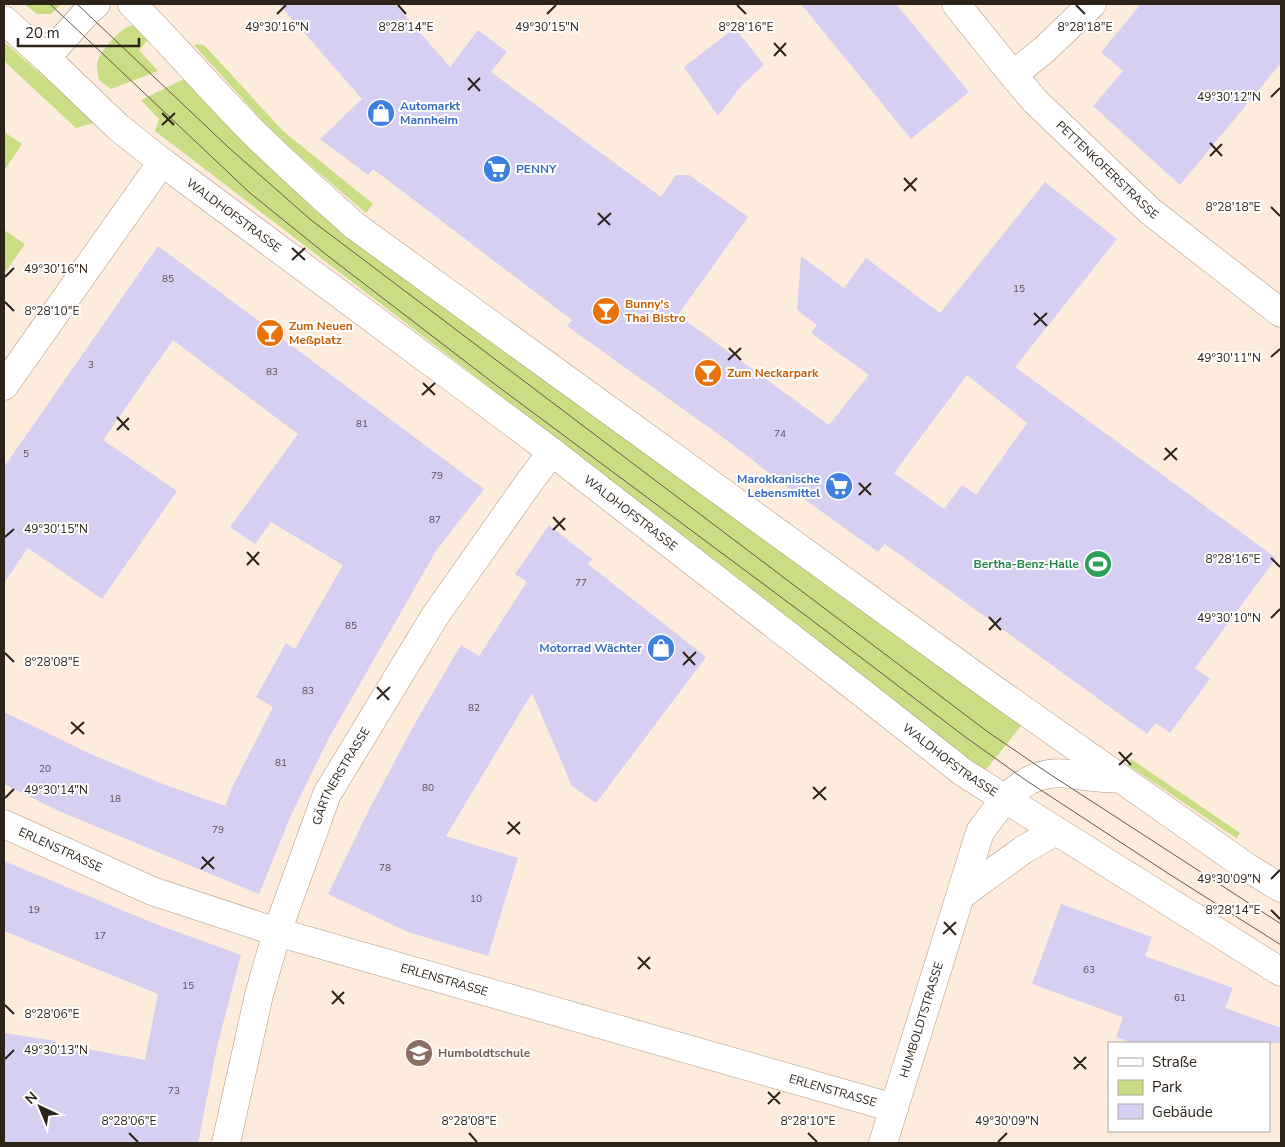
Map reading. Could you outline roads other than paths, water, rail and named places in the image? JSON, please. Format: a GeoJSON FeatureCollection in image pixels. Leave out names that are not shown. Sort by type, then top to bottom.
{"type":"FeatureCollection","features":[{"type":"Feature","properties":{"kind":"street"},"geometry":{"type":"LineString","coordinates":[[46,58],[96,4]]}},
{"type":"Feature","properties":{"kind":"street"},"geometry":{"type":"LineString","coordinates":[[132,4],[255,134],[355,226],[984,683],[1248,868],[1281,888]]}},
{"type":"Feature","properties":{"kind":"street","name":"PETTENKOFERSTRASSE"},"geometry":{"type":"LineString","coordinates":[[956,4],[1035,100],[1150,211],[1281,312]]}},
{"type":"Feature","properties":{"kind":"street"},"geometry":{"type":"LineString","coordinates":[[1013,75],[1045,49],[1092,4]]}},
{"type":"Feature","properties":{"kind":"street","name":"WALDHOFSTRASSE"},"geometry":{"type":"LineString","coordinates":[[4,20],[118,127],[162,162],[552,452],[964,773],[1281,972]]}},
{"type":"Feature","properties":{"kind":"street"},"geometry":{"type":"LineString","coordinates":[[4,386],[162,162]]}},
{"type":"Feature","properties":{"kind":"street","name":"GÄRTNERSTRASSE"},"geometry":{"type":"LineString","coordinates":[[226,1143],[259,995],[277,932],[327,794],[435,616],[552,452]]}},
{"type":"Feature","properties":{"kind":"street","name":"HUMBOLDTSTRASSE"},"geometry":{"type":"LineString","coordinates":[[883,1143],[980,832],[1005,799],[1027,781],[1048,773],[1066,773],[1110,779],[1120,778]]}},
{"type":"Feature","properties":{"kind":"street","name":"ERLENSTRASSE"},"geometry":{"type":"LineString","coordinates":[[4,824],[152,891],[277,932],[894,1108]]}},
{"type":"Feature","properties":{"kind":"street"},"geometry":{"type":"LineString","coordinates":[[960,896],[1023,850],[1056,831]]}},
{"type":"Feature","properties":{"kind":"tram line"},"geometry":{"type":"LineString","coordinates":[[50,4],[250,193],[328,256],[496,385],[964,736],[1027,781],[1281,945]]}},
{"type":"Feature","properties":{"kind":"tram line"},"geometry":{"type":"LineString","coordinates":[[77,4],[228,147],[311,220],[988,732],[1281,924]]}},
{"type":"Feature","properties":{"kind":"place","name":"Automarkt Mannheim"},"geometry":{"type":"Point","coordinates":[381,113]}},
{"type":"Feature","properties":{"kind":"place","name":"PENNY"},"geometry":{"type":"Point","coordinates":[497,169]}},
{"type":"Feature","properties":{"kind":"place","name":"Bunny's Thai Bistro"},"geometry":{"type":"Point","coordinates":[606,311]}},
{"type":"Feature","properties":{"kind":"place","name":"Zum Neuen Meßplatz"},"geometry":{"type":"Point","coordinates":[270,333]}},
{"type":"Feature","properties":{"kind":"place","name":"Zum Neckarpark"},"geometry":{"type":"Point","coordinates":[708,373]}},
{"type":"Feature","properties":{"kind":"place","name":"Marokkanische Lebensmittel"},"geometry":{"type":"Point","coordinates":[839,486]}},
{"type":"Feature","properties":{"kind":"place","name":"Bertha-Benz-Halle"},"geometry":{"type":"Point","coordinates":[1098,564]}},
{"type":"Feature","properties":{"kind":"place","name":"Motorrad Wächter"},"geometry":{"type":"Point","coordinates":[661,648]}},
{"type":"Feature","properties":{"kind":"place","name":"Humboldtschule"},"geometry":{"type":"Point","coordinates":[419,1053]}}]}
